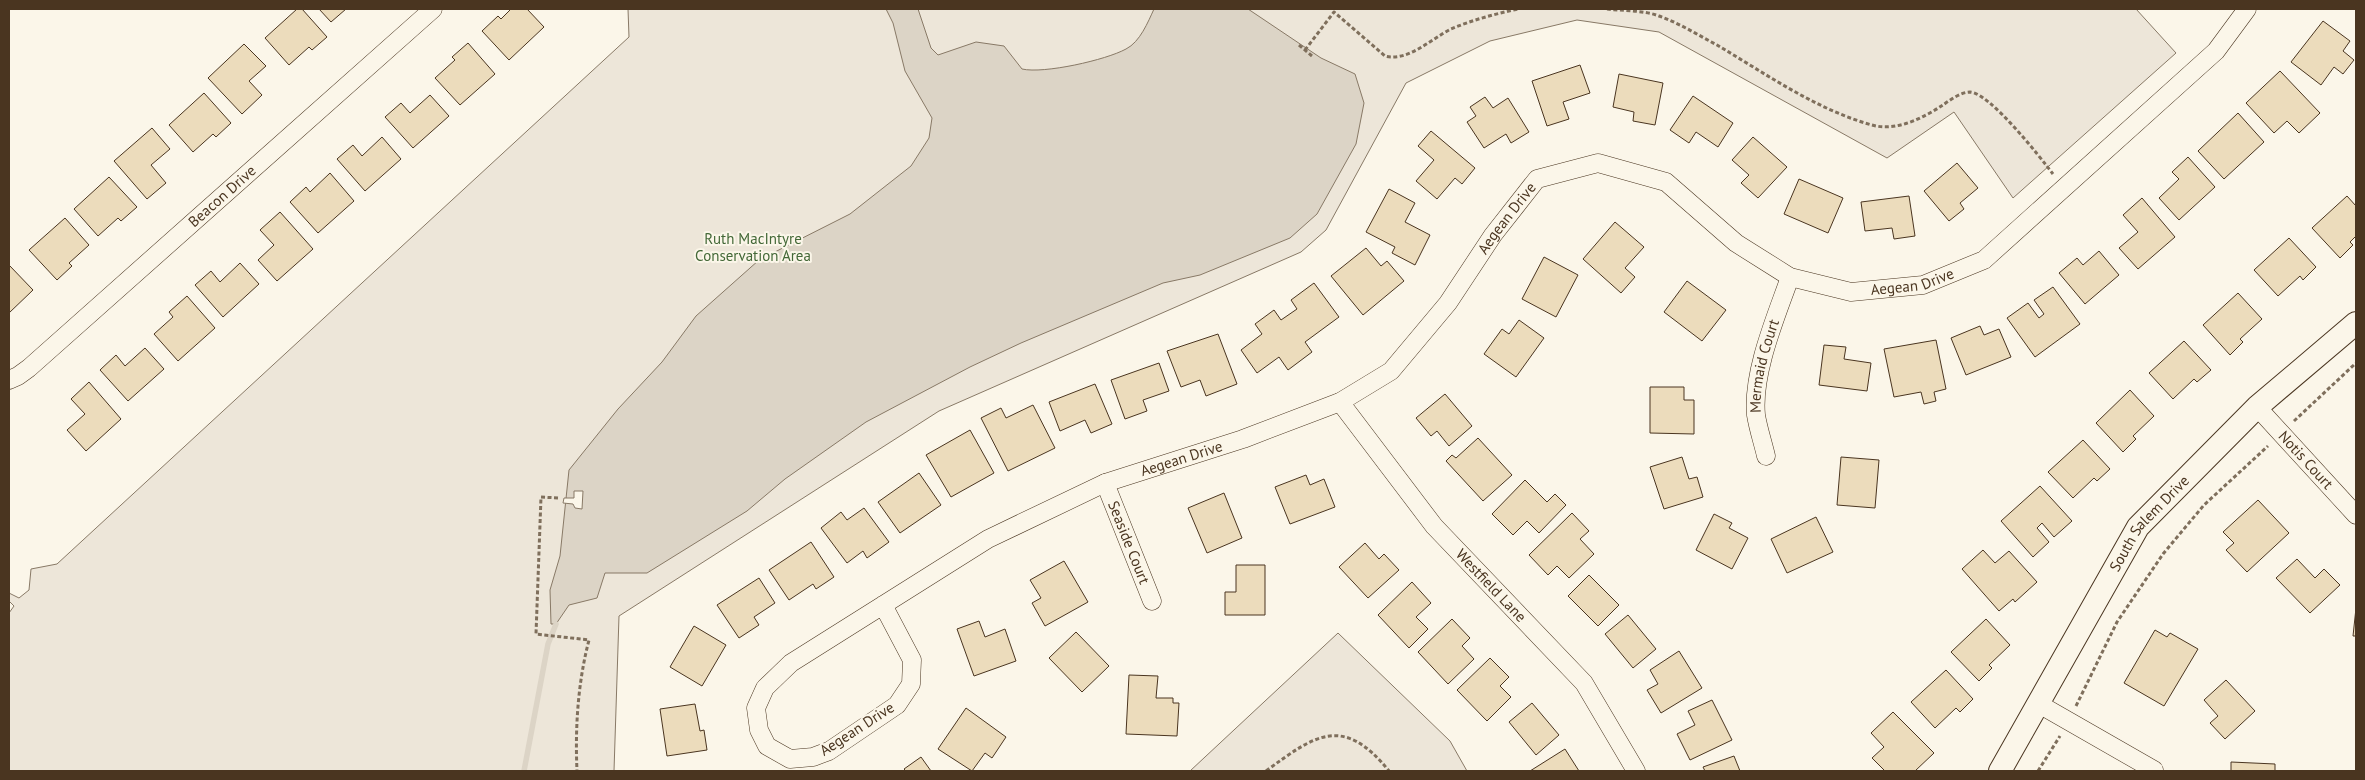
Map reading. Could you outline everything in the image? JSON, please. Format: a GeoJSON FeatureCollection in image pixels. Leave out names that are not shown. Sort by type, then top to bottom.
{"type":"FeatureCollection","features":[{"type":"Feature","properties":{"kind":"street","name":"Beacon Drive"},"geometry":{"type":"LineString","coordinates":[[9,380],[29,368],[433,9]]}},
{"type":"Feature","properties":{"kind":"street","name":"Aegean Drive"},"geometry":{"type":"LineString","coordinates":[[883,605],[912,660],[911,684],[897,705],[829,751],[813,757],[790,759],[767,746],[759,730],[756,708],[765,688],[791,663],[883,605],[988,539],[1105,483],[1243,439],[1340,402],[1391,371],[1448,303],[1493,235],[1537,179],[1598,163],[1666,182],[1736,243],[1790,277],[1851,292],[1923,285],[1984,260],[2216,51],[2247,9]]}},
{"type":"Feature","properties":{"kind":"street","name":"Mermaid Court"},"geometry":{"type":"LineString","coordinates":[[1766,456],[1756,414],[1758,388],[1765,350],[1790,277]]}},
{"type":"Feature","properties":{"kind":"street","name":"South Salem Drive"},"geometry":{"type":"LineString","coordinates":[[2000,771],[2138,527],[2257,407],[2356,323]]}},
{"type":"Feature","properties":{"kind":"street","name":"Westfield Lane"},"geometry":{"type":"LineString","coordinates":[[1340,402],[1434,526],[1584,683],[1636,771]]}},
{"type":"Feature","properties":{"kind":"street","name":"Notis Court"},"geometry":{"type":"LineString","coordinates":[[2257,407],[2356,515]]}},
{"type":"Feature","properties":{"kind":"street","name":"Seaside Court"},"geometry":{"type":"LineString","coordinates":[[1105,483],[1152,601]]}},
{"type":"Feature","properties":{"kind":"street"},"geometry":{"type":"LineString","coordinates":[[2037,704],[2154,770]]}},
{"type":"Feature","properties":{"kind":"path"},"geometry":{"type":"LineString","coordinates":[[1305,50],[1334,12],[1385,56],[1394,58],[1409,53],[1450,30],[1481,18],[1518,9]]}},
{"type":"Feature","properties":{"kind":"path"},"geometry":{"type":"LineString","coordinates":[[1606,9],[1658,15],[1690,30],[1805,96],[1853,119],[1874,126],[1892,127],[1910,123],[1957,96],[1970,92],[1983,97],[2002,115],[2065,188]]}},
{"type":"Feature","properties":{"kind":"path"},"geometry":{"type":"LineString","coordinates":[[1299,46],[1312,56]]}},
{"type":"Feature","properties":{"kind":"path"},"geometry":{"type":"LineString","coordinates":[[2038,771],[2069,721],[2117,622],[2163,554],[2204,505],[2282,434],[2314,400],[2356,363]]}},
{"type":"Feature","properties":{"kind":"path"},"geometry":{"type":"LineString","coordinates":[[558,498],[541,497],[536,634],[589,640],[582,669],[576,744],[577,771]]}},
{"type":"Feature","properties":{"kind":"path"},"geometry":{"type":"LineString","coordinates":[[1266,771],[1292,752],[1330,734],[1344,736],[1363,746],[1389,771]]}},
{"type":"Feature","properties":{"kind":"green space","name":"Ruth MacIntyre Conservation Area"},"geometry":{"type":"Polygon","coordinates":[[[628,9],[2136,9],[2176,53],[2013,198],[1954,112],[1887,158],[1659,32],[1577,20],[1490,41],[1406,83],[1326,230],[1301,252],[939,411],[619,616],[614,771],[9,771],[9,613],[14,606],[9,601],[9,593],[19,598],[29,590],[31,569],[57,564],[629,37],[628,9]]]}},
{"type":"Feature","properties":{"kind":"green space"},"geometry":{"type":"Polygon","coordinates":[[[1338,633],[1450,741],[1467,771],[1190,771],[1338,633]]]}},
{"type":"Feature","properties":{"kind":"shaded area"},"geometry":{"type":"Polygon","coordinates":[[[886,9],[918,9],[931,48],[938,55],[976,42],[1004,46],[1022,69],[1045,70],[1075,65],[1126,49],[1139,37],[1154,9],[1248,9],[1321,58],[1355,74],[1364,103],[1356,144],[1317,214],[1290,238],[1200,275],[1163,283],[1021,343],[970,367],[866,422],[785,479],[747,511],[647,573],[605,573],[597,598],[569,605],[556,624],[551,624],[550,590],[560,556],[569,470],[618,409],[662,362],[696,316],[759,260],[850,214],[911,166],[929,138],[932,118],[905,71],[893,23],[886,9]]]}},
{"type":"Feature","properties":{"kind":"pier"},"geometry":{"type":"Polygon","coordinates":[[[574,491],[583,491],[582,509],[575,508],[573,504],[563,503],[564,498],[574,498],[574,491]]]}},
{"type":"Feature","properties":{"kind":"building"},"geometry":{"type":"Polygon","coordinates":[[[297,9],[302,9],[327,37],[312,50],[309,47],[289,65],[265,38],[297,9]]]}},
{"type":"Feature","properties":{"kind":"building"},"geometry":{"type":"Polygon","coordinates":[[[319,9],[346,9],[331,22],[319,9]]]}},
{"type":"Feature","properties":{"kind":"building"},"geometry":{"type":"Polygon","coordinates":[[[511,9],[527,9],[544,27],[509,60],[482,31],[498,16],[501,19],[511,9]]]}},
{"type":"Feature","properties":{"kind":"building"},"geometry":{"type":"Polygon","coordinates":[[[2323,21],[2350,41],[2343,51],[2354,60],[2343,74],[2334,67],[2321,85],[2291,62],[2323,21]]]}},
{"type":"Feature","properties":{"kind":"building"},"geometry":{"type":"Polygon","coordinates":[[[468,43],[495,74],[460,105],[435,78],[455,60],[452,57],[468,43]]]}},
{"type":"Feature","properties":{"kind":"building"},"geometry":{"type":"Polygon","coordinates":[[[244,44],[266,66],[249,81],[262,95],[242,114],[208,78],[244,44]]]}},
{"type":"Feature","properties":{"kind":"building"},"geometry":{"type":"Polygon","coordinates":[[[1580,65],[1590,93],[1563,102],[1569,119],[1547,126],[1532,81],[1580,65]]]}},
{"type":"Feature","properties":{"kind":"building"},"geometry":{"type":"Polygon","coordinates":[[[2280,71],[2320,113],[2299,133],[2287,121],[2274,133],[2246,103],[2280,71]]]}},
{"type":"Feature","properties":{"kind":"building"},"geometry":{"type":"Polygon","coordinates":[[[1619,74],[1663,83],[1655,125],[1633,121],[1634,112],[1613,107],[1619,74]]]}},
{"type":"Feature","properties":{"kind":"building"},"geometry":{"type":"Polygon","coordinates":[[[204,93],[231,123],[216,137],[213,134],[193,152],[169,125],[204,93]]]}},
{"type":"Feature","properties":{"kind":"building"},"geometry":{"type":"Polygon","coordinates":[[[430,95],[449,116],[413,148],[385,117],[401,103],[410,113],[430,95]]]}},
{"type":"Feature","properties":{"kind":"building"},"geometry":{"type":"Polygon","coordinates":[[[1693,96],[1733,123],[1718,147],[1696,132],[1689,143],[1670,130],[1693,96]]]}},
{"type":"Feature","properties":{"kind":"building"},"geometry":{"type":"Polygon","coordinates":[[[1485,97],[1493,108],[1508,98],[1529,132],[1511,143],[1506,134],[1484,148],[1467,122],[1476,116],[1470,107],[1485,97]]]}},
{"type":"Feature","properties":{"kind":"building"},"geometry":{"type":"Polygon","coordinates":[[[2238,113],[2264,142],[2224,179],[2198,151],[2238,113]]]}},
{"type":"Feature","properties":{"kind":"building"},"geometry":{"type":"Polygon","coordinates":[[[152,128],[170,149],[151,165],[166,183],[147,199],[114,161],[152,128]]]}},
{"type":"Feature","properties":{"kind":"building"},"geometry":{"type":"Polygon","coordinates":[[[1431,131],[1475,168],[1462,184],[1455,178],[1437,199],[1416,181],[1434,160],[1418,146],[1431,131]]]}},
{"type":"Feature","properties":{"kind":"building"},"geometry":{"type":"Polygon","coordinates":[[[382,137],[401,159],[365,191],[337,159],[353,145],[362,156],[382,137]]]}},
{"type":"Feature","properties":{"kind":"building"},"geometry":{"type":"Polygon","coordinates":[[[1753,137],[1787,167],[1758,198],[1741,183],[1749,175],[1732,160],[1753,137]]]}},
{"type":"Feature","properties":{"kind":"building"},"geometry":{"type":"Polygon","coordinates":[[[2188,157],[2215,187],[2179,220],[2159,198],[2179,179],[2172,172],[2188,157]]]}},
{"type":"Feature","properties":{"kind":"building"},"geometry":{"type":"Polygon","coordinates":[[[1957,163],[1978,188],[1960,203],[1964,209],[1949,221],[1924,191],[1957,163]]]}},
{"type":"Feature","properties":{"kind":"building"},"geometry":{"type":"Polygon","coordinates":[[[330,173],[354,201],[318,233],[290,202],[306,187],[310,192],[330,173]]]}},
{"type":"Feature","properties":{"kind":"building"},"geometry":{"type":"Polygon","coordinates":[[[109,177],[137,207],[121,221],[118,218],[98,236],[74,209],[109,177]]]}},
{"type":"Feature","properties":{"kind":"building"},"geometry":{"type":"Polygon","coordinates":[[[1799,179],[1843,198],[1828,233],[1784,214],[1799,179]]]}},
{"type":"Feature","properties":{"kind":"building"},"geometry":{"type":"Polygon","coordinates":[[[1389,189],[1415,203],[1405,222],[1430,235],[1415,265],[1392,253],[1395,247],[1366,232],[1389,189]]]}},
{"type":"Feature","properties":{"kind":"building"},"geometry":{"type":"Polygon","coordinates":[[[1909,196],[1915,236],[1894,239],[1892,228],[1865,231],[1861,202],[1909,196]]]}},
{"type":"Feature","properties":{"kind":"building"},"geometry":{"type":"Polygon","coordinates":[[[2347,196],[2356,206],[2356,236],[2350,242],[2353,245],[2340,258],[2312,228],[2347,196]]]}},
{"type":"Feature","properties":{"kind":"building"},"geometry":{"type":"Polygon","coordinates":[[[2142,198],[2175,237],[2138,269],[2119,248],[2138,232],[2123,215],[2142,198]]]}},
{"type":"Feature","properties":{"kind":"building"},"geometry":{"type":"Polygon","coordinates":[[[280,212],[313,249],[277,281],[258,260],[274,245],[260,230],[280,212]]]}},
{"type":"Feature","properties":{"kind":"building"},"geometry":{"type":"Polygon","coordinates":[[[65,218],[89,245],[69,263],[72,266],[57,280],[29,250],[65,218]]]}},
{"type":"Feature","properties":{"kind":"building"},"geometry":{"type":"Polygon","coordinates":[[[1615,222],[1644,247],[1625,268],[1635,277],[1621,293],[1583,259],[1615,222]]]}},
{"type":"Feature","properties":{"kind":"building"},"geometry":{"type":"Polygon","coordinates":[[[2289,238],[2316,267],[2303,280],[2300,276],[2278,296],[2254,270],[2289,238]]]}},
{"type":"Feature","properties":{"kind":"building"},"geometry":{"type":"Polygon","coordinates":[[[1366,248],[1381,266],[1387,261],[1404,281],[1363,315],[1331,276],[1366,248]]]}},
{"type":"Feature","properties":{"kind":"building"},"geometry":{"type":"Polygon","coordinates":[[[2099,251],[2119,275],[2085,304],[2059,273],[2077,258],[2083,265],[2099,251]]]}},
{"type":"Feature","properties":{"kind":"building"},"geometry":{"type":"Polygon","coordinates":[[[1544,257],[1578,275],[1556,317],[1522,299],[1544,257]]]}},
{"type":"Feature","properties":{"kind":"building"},"geometry":{"type":"Polygon","coordinates":[[[240,263],[259,284],[223,317],[195,285],[211,271],[220,282],[240,263]]]}},
{"type":"Feature","properties":{"kind":"building"},"geometry":{"type":"Polygon","coordinates":[[[9,265],[33,290],[9,313],[9,265]]]}},
{"type":"Feature","properties":{"kind":"building"},"geometry":{"type":"Polygon","coordinates":[[[1687,281],[1726,310],[1702,341],[1664,312],[1687,281]]]}},
{"type":"Feature","properties":{"kind":"building"},"geometry":{"type":"Polygon","coordinates":[[[1314,283],[1339,317],[1305,342],[1312,352],[1288,370],[1279,357],[1257,373],[1241,350],[1262,334],[1255,324],[1274,310],[1281,320],[1297,309],[1291,300],[1314,283]]]}},
{"type":"Feature","properties":{"kind":"building"},"geometry":{"type":"Polygon","coordinates":[[[2053,287],[2080,324],[2035,357],[2007,318],[2028,303],[2039,318],[2044,314],[2034,300],[2053,287]]]}},
{"type":"Feature","properties":{"kind":"building"},"geometry":{"type":"Polygon","coordinates":[[[2238,293],[2262,319],[2240,339],[2243,342],[2230,355],[2203,325],[2238,293]]]}},
{"type":"Feature","properties":{"kind":"building"},"geometry":{"type":"Polygon","coordinates":[[[187,296],[215,328],[178,361],[154,334],[173,317],[169,312],[187,296]]]}},
{"type":"Feature","properties":{"kind":"building"},"geometry":{"type":"Polygon","coordinates":[[[1519,320],[1544,338],[1516,377],[1484,354],[1502,329],[1509,334],[1519,320]]]}},
{"type":"Feature","properties":{"kind":"building"},"geometry":{"type":"Polygon","coordinates":[[[1980,326],[1984,335],[1999,329],[2011,357],[1966,375],[1951,338],[1980,326]]]}},
{"type":"Feature","properties":{"kind":"building"},"geometry":{"type":"Polygon","coordinates":[[[1218,334],[1237,384],[1206,396],[1200,380],[1181,387],[1167,351],[1218,334]]]}},
{"type":"Feature","properties":{"kind":"building"},"geometry":{"type":"Polygon","coordinates":[[[1936,340],[1946,389],[1934,392],[1936,401],[1924,404],[1921,392],[1894,397],[1884,349],[1936,340]]]}},
{"type":"Feature","properties":{"kind":"building"},"geometry":{"type":"Polygon","coordinates":[[[2184,341],[2211,370],[2197,382],[2194,379],[2173,399],[2149,373],[2184,341]]]}},
{"type":"Feature","properties":{"kind":"building"},"geometry":{"type":"Polygon","coordinates":[[[1824,345],[1846,347],[1844,359],[1871,363],[1867,391],[1819,385],[1824,345]]]}},
{"type":"Feature","properties":{"kind":"building"},"geometry":{"type":"Polygon","coordinates":[[[145,348],[164,369],[128,401],[100,370],[116,355],[125,366],[145,348]]]}},
{"type":"Feature","properties":{"kind":"building"},"geometry":{"type":"Polygon","coordinates":[[[1159,363],[1169,391],[1143,400],[1147,411],[1125,419],[1111,380],[1159,363]]]}},
{"type":"Feature","properties":{"kind":"building"},"geometry":{"type":"Polygon","coordinates":[[[89,382],[121,419],[86,451],[67,430],[85,414],[71,399],[89,382]]]}},
{"type":"Feature","properties":{"kind":"building"},"geometry":{"type":"Polygon","coordinates":[[[1095,384],[1112,424],[1091,433],[1085,420],[1060,431],[1049,402],[1095,384]]]}},
{"type":"Feature","properties":{"kind":"building"},"geometry":{"type":"Polygon","coordinates":[[[1650,387],[1684,387],[1684,400],[1694,400],[1694,434],[1650,433],[1650,387]]]}},
{"type":"Feature","properties":{"kind":"building"},"geometry":{"type":"Polygon","coordinates":[[[2130,390],[2154,416],[2133,436],[2136,439],[2123,452],[2096,423],[2130,390]]]}},
{"type":"Feature","properties":{"kind":"building"},"geometry":{"type":"Polygon","coordinates":[[[1445,394],[1472,426],[1449,446],[1437,431],[1431,436],[1416,418],[1445,394]]]}},
{"type":"Feature","properties":{"kind":"building"},"geometry":{"type":"Polygon","coordinates":[[[1033,405],[1055,448],[1008,471],[981,418],[1001,408],[1006,418],[1033,405]]]}},
{"type":"Feature","properties":{"kind":"building"},"geometry":{"type":"Polygon","coordinates":[[[970,430],[994,473],[951,497],[926,455],[970,430]]]}},
{"type":"Feature","properties":{"kind":"building"},"geometry":{"type":"Polygon","coordinates":[[[1478,438],[1512,475],[1483,501],[1446,461],[1452,455],[1456,458],[1478,438]]]}},
{"type":"Feature","properties":{"kind":"building"},"geometry":{"type":"Polygon","coordinates":[[[2083,440],[2110,469],[2097,481],[2094,478],[2073,498],[2048,472],[2083,440]]]}},
{"type":"Feature","properties":{"kind":"building"},"geometry":{"type":"Polygon","coordinates":[[[1682,457],[1689,479],[1697,477],[1703,497],[1664,509],[1650,467],[1682,457]]]}},
{"type":"Feature","properties":{"kind":"building"},"geometry":{"type":"Polygon","coordinates":[[[1841,457],[1879,460],[1875,508],[1837,505],[1841,457]]]}},
{"type":"Feature","properties":{"kind":"building"},"geometry":{"type":"Polygon","coordinates":[[[919,473],[941,505],[900,533],[878,502],[919,473]]]}},
{"type":"Feature","properties":{"kind":"building"},"geometry":{"type":"Polygon","coordinates":[[[1306,475],[1310,485],[1324,479],[1335,507],[1290,524],[1275,487],[1306,475]]]}},
{"type":"Feature","properties":{"kind":"building"},"geometry":{"type":"Polygon","coordinates":[[[1525,480],[1547,502],[1555,494],[1566,505],[1539,533],[1527,521],[1513,535],[1492,514],[1525,480]]]}},
{"type":"Feature","properties":{"kind":"building"},"geometry":{"type":"Polygon","coordinates":[[[2040,486],[2072,521],[2054,537],[2042,523],[2037,528],[2049,542],[2033,557],[2001,521],[2040,486]]]}},
{"type":"Feature","properties":{"kind":"building"},"geometry":{"type":"Polygon","coordinates":[[[1224,493],[1242,538],[1207,553],[1188,508],[1224,493]]]}},
{"type":"Feature","properties":{"kind":"building"},"geometry":{"type":"Polygon","coordinates":[[[2258,500],[2289,533],[2247,572],[2226,550],[2234,543],[2223,532],[2258,500]]]}},
{"type":"Feature","properties":{"kind":"building"},"geometry":{"type":"Polygon","coordinates":[[[864,508],[889,542],[867,558],[863,551],[847,563],[821,528],[841,512],[847,520],[864,508]]]}},
{"type":"Feature","properties":{"kind":"building"},"geometry":{"type":"Polygon","coordinates":[[[1572,513],[1589,531],[1580,539],[1594,554],[1569,578],[1557,566],[1548,575],[1529,555],[1572,513]]]}},
{"type":"Feature","properties":{"kind":"building"},"geometry":{"type":"Polygon","coordinates":[[[1714,514],[1732,523],[1729,528],[1748,538],[1732,569],[1696,550],[1714,514]]]}},
{"type":"Feature","properties":{"kind":"building"},"geometry":{"type":"Polygon","coordinates":[[[1816,517],[1833,552],[1787,573],[1771,539],[1816,517]]]}},
{"type":"Feature","properties":{"kind":"building"},"geometry":{"type":"Polygon","coordinates":[[[811,542],[834,577],[816,589],[813,584],[789,600],[769,570],[811,542]]]}},
{"type":"Feature","properties":{"kind":"building"},"geometry":{"type":"Polygon","coordinates":[[[1365,543],[1379,559],[1384,554],[1399,570],[1368,598],[1339,567],[1365,543]]]}},
{"type":"Feature","properties":{"kind":"building"},"geometry":{"type":"Polygon","coordinates":[[[1983,550],[1995,563],[2009,551],[2037,582],[2015,602],[2013,599],[1999,611],[1962,569],[1983,550]]]}},
{"type":"Feature","properties":{"kind":"building"},"geometry":{"type":"Polygon","coordinates":[[[2297,559],[2315,578],[2324,569],[2340,585],[2310,613],[2276,578],[2297,559]]]}},
{"type":"Feature","properties":{"kind":"building"},"geometry":{"type":"Polygon","coordinates":[[[1064,561],[1088,602],[1045,626],[1032,603],[1041,598],[1030,580],[1064,561]]]}},
{"type":"Feature","properties":{"kind":"building"},"geometry":{"type":"Polygon","coordinates":[[[1236,565],[1265,565],[1265,615],[1225,615],[1225,592],[1236,592],[1236,565]]]}},
{"type":"Feature","properties":{"kind":"building"},"geometry":{"type":"Polygon","coordinates":[[[1589,575],[1619,605],[1598,626],[1568,596],[1589,575]]]}},
{"type":"Feature","properties":{"kind":"building"},"geometry":{"type":"Polygon","coordinates":[[[759,578],[775,603],[754,617],[759,625],[739,638],[717,605],[759,578]]]}},
{"type":"Feature","properties":{"kind":"building"},"geometry":{"type":"Polygon","coordinates":[[[1412,582],[1431,603],[1416,617],[1428,629],[1409,648],[1378,615],[1412,582]]]}},
{"type":"Feature","properties":{"kind":"building"},"geometry":{"type":"Polygon","coordinates":[[[2356,608],[2356,636],[2353,636],[2356,608]]]}},
{"type":"Feature","properties":{"kind":"building"},"geometry":{"type":"Polygon","coordinates":[[[1628,615],[1656,649],[1633,668],[1605,634],[1628,615]]]}},
{"type":"Feature","properties":{"kind":"building"},"geometry":{"type":"Polygon","coordinates":[[[1452,619],[1470,638],[1462,646],[1474,659],[1448,684],[1418,652],[1452,619]]]}},
{"type":"Feature","properties":{"kind":"building"},"geometry":{"type":"Polygon","coordinates":[[[1986,619],[2010,645],[1989,665],[1992,668],[1979,681],[1951,652],[1986,619]]]}},
{"type":"Feature","properties":{"kind":"building"},"geometry":{"type":"Polygon","coordinates":[[[979,621],[985,637],[1005,629],[1016,661],[974,676],[957,629],[979,621]]]}},
{"type":"Feature","properties":{"kind":"building"},"geometry":{"type":"Polygon","coordinates":[[[694,626],[726,645],[702,686],[670,667],[694,626]]]}},
{"type":"Feature","properties":{"kind":"building"},"geometry":{"type":"Polygon","coordinates":[[[2155,630],[2167,637],[2170,633],[2198,649],[2164,706],[2124,683],[2155,630]]]}},
{"type":"Feature","properties":{"kind":"building"},"geometry":{"type":"Polygon","coordinates":[[[1076,632],[1109,666],[1082,692],[1049,658],[1076,632]]]}},
{"type":"Feature","properties":{"kind":"building"},"geometry":{"type":"Polygon","coordinates":[[[1679,651],[1702,688],[1661,713],[1647,690],[1658,684],[1650,670],[1679,651]]]}},
{"type":"Feature","properties":{"kind":"building"},"geometry":{"type":"Polygon","coordinates":[[[1490,658],[1509,677],[1500,686],[1511,697],[1487,721],[1457,690],[1490,658]]]}},
{"type":"Feature","properties":{"kind":"building"},"geometry":{"type":"Polygon","coordinates":[[[1946,670],[1973,699],[1960,712],[1956,708],[1935,728],[1911,702],[1946,670]]]}},
{"type":"Feature","properties":{"kind":"building"},"geometry":{"type":"Polygon","coordinates":[[[1129,675],[1158,676],[1156,698],[1173,698],[1173,703],[1179,703],[1177,736],[1126,734],[1129,675]]]}},
{"type":"Feature","properties":{"kind":"building"},"geometry":{"type":"Polygon","coordinates":[[[2226,680],[2255,711],[2225,739],[2210,723],[2218,716],[2204,700],[2226,680]]]}},
{"type":"Feature","properties":{"kind":"building"},"geometry":{"type":"Polygon","coordinates":[[[1712,700],[1732,740],[1690,760],[1677,734],[1695,725],[1688,711],[1712,700]]]}},
{"type":"Feature","properties":{"kind":"building"},"geometry":{"type":"Polygon","coordinates":[[[1532,703],[1559,735],[1536,755],[1509,722],[1532,703]]]}},
{"type":"Feature","properties":{"kind":"building"},"geometry":{"type":"Polygon","coordinates":[[[695,704],[700,731],[704,730],[707,750],[667,756],[660,709],[695,704]]]}},
{"type":"Feature","properties":{"kind":"building"},"geometry":{"type":"Polygon","coordinates":[[[966,708],[1006,737],[992,758],[985,753],[972,771],[938,749],[966,708]]]}},
{"type":"Feature","properties":{"kind":"building"},"geometry":{"type":"Polygon","coordinates":[[[1893,712],[1934,753],[1915,771],[1885,771],[1872,758],[1884,747],[1871,733],[1893,712]]]}},
{"type":"Feature","properties":{"kind":"building"},"geometry":{"type":"Polygon","coordinates":[[[1565,749],[1579,771],[1530,771],[1565,749]]]}},
{"type":"Feature","properties":{"kind":"building"},"geometry":{"type":"Polygon","coordinates":[[[1734,756],[1740,771],[1705,771],[1703,767],[1734,756]]]}},
{"type":"Feature","properties":{"kind":"building"},"geometry":{"type":"Polygon","coordinates":[[[921,757],[931,771],[906,771],[904,769],[921,757]]]}},
{"type":"Feature","properties":{"kind":"building"},"geometry":{"type":"Polygon","coordinates":[[[2231,762],[2275,764],[2275,771],[2231,771],[2231,762]]]}},
{"type":"Feature","properties":{"kind":"waterway"},"geometry":{"type":"LineString","coordinates":[[524,771],[548,644],[556,624]]}}]}
